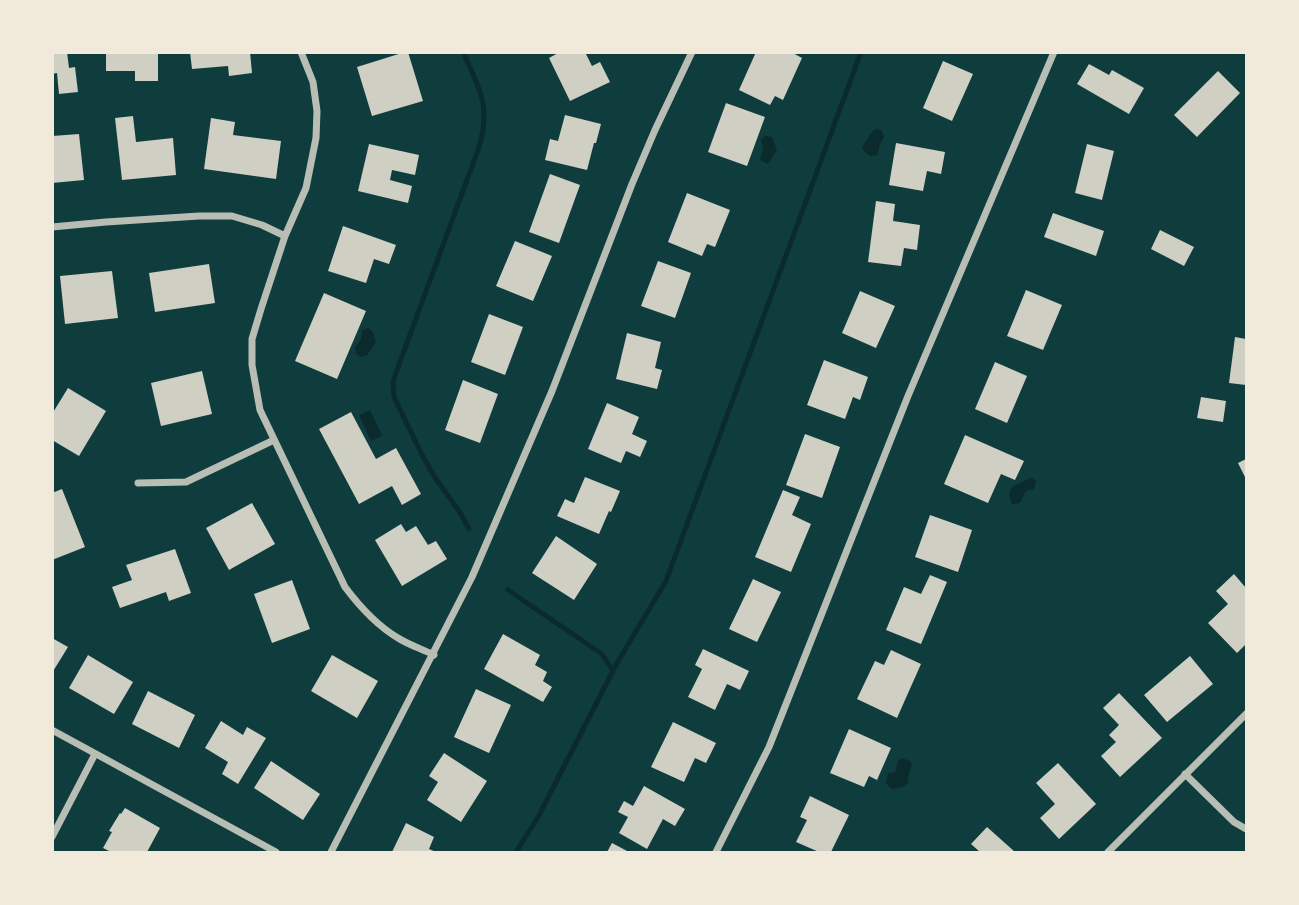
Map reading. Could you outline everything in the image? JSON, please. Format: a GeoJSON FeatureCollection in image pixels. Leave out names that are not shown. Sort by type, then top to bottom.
{"type":"FeatureCollection","features":[{"type":"Feature","properties":{"kind":"street"},"geometry":{"type":"LineString","coordinates":[[302,52],[313,82],[317,111],[316,138],[306,188],[285,236],[253,339],[252,365],[256,392],[260,410],[345,587],[376,622],[398,638],[434,655]]}},
{"type":"Feature","properties":{"kind":"street"},"geometry":{"type":"LineString","coordinates":[[331,852],[472,577],[552,391],[632,184],[691,52]]}},
{"type":"Feature","properties":{"kind":"street"},"geometry":{"type":"LineString","coordinates":[[716,852],[769,747],[908,396],[1054,52]]}},
{"type":"Feature","properties":{"kind":"street"},"geometry":{"type":"LineString","coordinates":[[52,227],[232,216],[262,225],[285,236]]}},
{"type":"Feature","properties":{"kind":"street"},"geometry":{"type":"LineString","coordinates":[[138,483],[186,482],[274,440]]}},
{"type":"Feature","properties":{"kind":"street"},"geometry":{"type":"LineString","coordinates":[[1108,852],[1247,715]]}},
{"type":"Feature","properties":{"kind":"street"},"geometry":{"type":"LineString","coordinates":[[52,730],[275,852]]}},
{"type":"Feature","properties":{"kind":"street"},"geometry":{"type":"LineString","coordinates":[[52,837],[95,754]]}},
{"type":"Feature","properties":{"kind":"street"},"geometry":{"type":"LineString","coordinates":[[1185,774],[1234,821],[1247,829]]}},
{"type":"Feature","properties":{"kind":"water"},"geometry":{"type":"Polygon","coordinates":[[[873,130],[881,130],[884,137],[878,155],[870,156],[862,147],[873,130]]]}},
{"type":"Feature","properties":{"kind":"water"},"geometry":{"type":"Polygon","coordinates":[[[765,136],[772,137],[777,150],[768,164],[760,160],[763,149],[761,140],[765,136]]]}},
{"type":"Feature","properties":{"kind":"water"},"geometry":{"type":"Polygon","coordinates":[[[368,328],[373,332],[376,342],[367,355],[361,357],[356,354],[355,347],[361,339],[362,330],[368,328]]]}},
{"type":"Feature","properties":{"kind":"water"},"geometry":{"type":"Polygon","coordinates":[[[370,410],[382,436],[371,441],[359,415],[370,410]]]}},
{"type":"Feature","properties":{"kind":"water"},"geometry":{"type":"Polygon","coordinates":[[[1030,478],[1036,482],[1034,489],[1026,491],[1020,503],[1012,504],[1009,495],[1012,487],[1030,478]]]}},
{"type":"Feature","properties":{"kind":"water"},"geometry":{"type":"Polygon","coordinates":[[[902,758],[912,764],[908,783],[892,789],[886,783],[888,773],[895,772],[898,761],[902,758]]]}},
{"type":"Feature","properties":{"kind":"building"},"geometry":{"type":"Polygon","coordinates":[[[52,52],[67,52],[69,68],[75,67],[78,92],[59,94],[57,73],[52,74],[52,52]]]}},
{"type":"Feature","properties":{"kind":"building"},"geometry":{"type":"Polygon","coordinates":[[[106,52],[158,52],[158,81],[135,81],[135,71],[106,71],[106,52]]]}},
{"type":"Feature","properties":{"kind":"building"},"geometry":{"type":"Polygon","coordinates":[[[190,52],[250,52],[252,73],[229,76],[228,66],[192,69],[190,52]]]}},
{"type":"Feature","properties":{"kind":"building"},"geometry":{"type":"Polygon","coordinates":[[[408,52],[423,101],[372,116],[357,67],[408,52]]]}},
{"type":"Feature","properties":{"kind":"building"},"geometry":{"type":"Polygon","coordinates":[[[560,52],[585,52],[592,66],[600,62],[610,82],[570,101],[549,58],[560,52]]]}},
{"type":"Feature","properties":{"kind":"building"},"geometry":{"type":"Polygon","coordinates":[[[756,52],[791,52],[802,58],[783,100],[775,96],[770,105],[739,90],[756,52]]]}},
{"type":"Feature","properties":{"kind":"building"},"geometry":{"type":"Polygon","coordinates":[[[943,61],[973,74],[952,121],[923,108],[943,61]]]}},
{"type":"Feature","properties":{"kind":"building"},"geometry":{"type":"Polygon","coordinates":[[[1089,64],[1109,75],[1112,70],[1144,88],[1129,114],[1077,84],[1089,64]]]}},
{"type":"Feature","properties":{"kind":"building"},"geometry":{"type":"Polygon","coordinates":[[[1218,71],[1240,93],[1197,137],[1174,115],[1218,71]]]}},
{"type":"Feature","properties":{"kind":"building"},"geometry":{"type":"Polygon","coordinates":[[[726,103],[765,117],[747,166],[708,152],[726,103]]]}},
{"type":"Feature","properties":{"kind":"building"},"geometry":{"type":"Polygon","coordinates":[[[565,115],[601,124],[587,170],[545,160],[550,139],[558,141],[565,115]]]}},
{"type":"Feature","properties":{"kind":"building"},"geometry":{"type":"Polygon","coordinates":[[[133,116],[136,142],[173,138],[176,175],[122,180],[115,118],[133,116]]]}},
{"type":"Feature","properties":{"kind":"building"},"geometry":{"type":"Polygon","coordinates":[[[211,118],[235,122],[233,135],[281,141],[276,179],[204,169],[211,118]]]}},
{"type":"Feature","properties":{"kind":"building"},"geometry":{"type":"Polygon","coordinates":[[[79,134],[84,180],[52,183],[52,136],[79,134]]]}},
{"type":"Feature","properties":{"kind":"building"},"geometry":{"type":"Polygon","coordinates":[[[896,143],[945,152],[941,174],[927,171],[923,191],[889,185],[896,143]]]}},
{"type":"Feature","properties":{"kind":"building"},"geometry":{"type":"Polygon","coordinates":[[[369,144],[419,155],[415,175],[392,170],[390,180],[412,186],[408,203],[358,191],[369,144]]]}},
{"type":"Feature","properties":{"kind":"building"},"geometry":{"type":"Polygon","coordinates":[[[1087,144],[1114,151],[1102,200],[1075,193],[1087,144]]]}},
{"type":"Feature","properties":{"kind":"building"},"geometry":{"type":"Polygon","coordinates":[[[550,174],[580,185],[559,243],[529,232],[550,174]]]}},
{"type":"Feature","properties":{"kind":"building"},"geometry":{"type":"Polygon","coordinates":[[[687,193],[730,210],[715,247],[707,244],[702,256],[668,242],[687,193]]]}},
{"type":"Feature","properties":{"kind":"building"},"geometry":{"type":"Polygon","coordinates":[[[876,201],[895,204],[893,221],[920,225],[917,250],[904,248],[901,266],[868,262],[876,201]]]}},
{"type":"Feature","properties":{"kind":"building"},"geometry":{"type":"Polygon","coordinates":[[[1053,213],[1104,231],[1096,256],[1044,237],[1053,213]]]}},
{"type":"Feature","properties":{"kind":"building"},"geometry":{"type":"Polygon","coordinates":[[[343,226],[396,245],[389,264],[374,259],[366,283],[328,271],[343,226]]]}},
{"type":"Feature","properties":{"kind":"building"},"geometry":{"type":"Polygon","coordinates":[[[1160,230],[1194,247],[1184,266],[1151,249],[1160,230]]]}},
{"type":"Feature","properties":{"kind":"building"},"geometry":{"type":"Polygon","coordinates":[[[515,241],[552,256],[533,301],[496,286],[515,241]]]}},
{"type":"Feature","properties":{"kind":"building"},"geometry":{"type":"Polygon","coordinates":[[[658,261],[691,273],[675,318],[641,306],[658,261]]]}},
{"type":"Feature","properties":{"kind":"building"},"geometry":{"type":"Polygon","coordinates":[[[209,264],[215,303],[155,312],[149,273],[209,264]]]}},
{"type":"Feature","properties":{"kind":"building"},"geometry":{"type":"Polygon","coordinates":[[[112,271],[118,318],[65,324],[60,276],[112,271]]]}},
{"type":"Feature","properties":{"kind":"building"},"geometry":{"type":"Polygon","coordinates":[[[1026,290],[1062,305],[1043,350],[1007,336],[1026,290]]]}},
{"type":"Feature","properties":{"kind":"building"},"geometry":{"type":"Polygon","coordinates":[[[860,291],[895,306],[876,348],[842,333],[860,291]]]}},
{"type":"Feature","properties":{"kind":"building"},"geometry":{"type":"Polygon","coordinates":[[[324,293],[366,311],[337,379],[295,361],[324,293]]]}},
{"type":"Feature","properties":{"kind":"building"},"geometry":{"type":"Polygon","coordinates":[[[489,314],[523,327],[505,375],[471,362],[489,314]]]}},
{"type":"Feature","properties":{"kind":"building"},"geometry":{"type":"Polygon","coordinates":[[[627,333],[661,342],[655,368],[662,370],[657,389],[616,379],[627,333]]]}},
{"type":"Feature","properties":{"kind":"building"},"geometry":{"type":"Polygon","coordinates":[[[1235,337],[1246,339],[1246,385],[1229,383],[1235,337]]]}},
{"type":"Feature","properties":{"kind":"building"},"geometry":{"type":"Polygon","coordinates":[[[824,360],[868,377],[860,400],[853,397],[845,419],[807,405],[824,360]]]}},
{"type":"Feature","properties":{"kind":"building"},"geometry":{"type":"Polygon","coordinates":[[[995,362],[1027,376],[1007,423],[975,409],[995,362]]]}},
{"type":"Feature","properties":{"kind":"building"},"geometry":{"type":"Polygon","coordinates":[[[202,371],[212,414],[161,426],[151,383],[202,371]]]}},
{"type":"Feature","properties":{"kind":"building"},"geometry":{"type":"Polygon","coordinates":[[[463,380],[498,394],[480,443],[445,430],[463,380]]]}},
{"type":"Feature","properties":{"kind":"building"},"geometry":{"type":"Polygon","coordinates":[[[68,388],[106,411],[79,456],[52,440],[52,414],[68,388]]]}},
{"type":"Feature","properties":{"kind":"building"},"geometry":{"type":"Polygon","coordinates":[[[1201,397],[1226,401],[1223,422],[1197,418],[1201,397]]]}},
{"type":"Feature","properties":{"kind":"building"},"geometry":{"type":"Polygon","coordinates":[[[607,403],[639,417],[632,434],[647,441],[640,457],[626,451],[621,463],[588,449],[607,403]]]}},
{"type":"Feature","properties":{"kind":"building"},"geometry":{"type":"Polygon","coordinates":[[[351,412],[376,459],[396,448],[421,494],[402,505],[392,486],[359,504],[319,429],[351,412]]]}},
{"type":"Feature","properties":{"kind":"building"},"geometry":{"type":"Polygon","coordinates":[[[805,434],[840,447],[822,498],[786,485],[805,434]]]}},
{"type":"Feature","properties":{"kind":"building"},"geometry":{"type":"Polygon","coordinates":[[[965,435],[1024,461],[1015,480],[1001,474],[988,503],[944,484],[965,435]]]}},
{"type":"Feature","properties":{"kind":"building"},"geometry":{"type":"Polygon","coordinates":[[[1246,459],[1246,479],[1238,463],[1246,459]]]}},
{"type":"Feature","properties":{"kind":"building"},"geometry":{"type":"Polygon","coordinates":[[[585,477],[620,491],[599,534],[557,516],[565,499],[574,503],[585,477]]]}},
{"type":"Feature","properties":{"kind":"building"},"geometry":{"type":"Polygon","coordinates":[[[62,489],[85,547],[52,560],[52,493],[62,489]]]}},
{"type":"Feature","properties":{"kind":"building"},"geometry":{"type":"Polygon","coordinates":[[[783,490],[800,497],[792,515],[811,524],[791,572],[755,557],[783,490]]]}},
{"type":"Feature","properties":{"kind":"building"},"geometry":{"type":"Polygon","coordinates":[[[252,503],[275,544],[229,570],[206,528],[252,503]]]}},
{"type":"Feature","properties":{"kind":"building"},"geometry":{"type":"Polygon","coordinates":[[[930,515],[972,530],[958,572],[915,557],[930,515]]]}},
{"type":"Feature","properties":{"kind":"building"},"geometry":{"type":"Polygon","coordinates":[[[401,524],[406,532],[416,526],[428,545],[436,541],[447,559],[402,586],[375,540],[401,524]]]}},
{"type":"Feature","properties":{"kind":"building"},"geometry":{"type":"Polygon","coordinates":[[[556,536],[597,564],[574,600],[532,573],[556,536]]]}},
{"type":"Feature","properties":{"kind":"building"},"geometry":{"type":"Polygon","coordinates":[[[175,549],[191,593],[169,601],[166,592],[120,608],[112,587],[132,580],[126,565],[175,549]]]}},
{"type":"Feature","properties":{"kind":"building"},"geometry":{"type":"Polygon","coordinates":[[[1234,574],[1246,588],[1246,644],[1237,653],[1208,623],[1228,604],[1216,591],[1234,574]]]}},
{"type":"Feature","properties":{"kind":"building"},"geometry":{"type":"Polygon","coordinates":[[[930,575],[947,582],[921,644],[886,630],[904,587],[921,594],[930,575]]]}},
{"type":"Feature","properties":{"kind":"building"},"geometry":{"type":"Polygon","coordinates":[[[753,579],[781,592],[757,642],[729,629],[753,579]]]}},
{"type":"Feature","properties":{"kind":"building"},"geometry":{"type":"Polygon","coordinates":[[[292,580],[310,629],[272,643],[254,594],[292,580]]]}},
{"type":"Feature","properties":{"kind":"building"},"geometry":{"type":"Polygon","coordinates":[[[503,634],[540,655],[535,665],[547,672],[543,681],[552,687],[543,702],[484,669],[503,634]]]}},
{"type":"Feature","properties":{"kind":"building"},"geometry":{"type":"Polygon","coordinates":[[[52,638],[68,647],[52,673],[52,638]]]}},
{"type":"Feature","properties":{"kind":"building"},"geometry":{"type":"Polygon","coordinates":[[[703,649],[749,671],[740,690],[727,684],[715,710],[688,697],[702,669],[695,665],[703,649]]]}},
{"type":"Feature","properties":{"kind":"building"},"geometry":{"type":"Polygon","coordinates":[[[891,650],[921,664],[897,718],[857,699],[875,661],[884,665],[891,650]]]}},
{"type":"Feature","properties":{"kind":"building"},"geometry":{"type":"Polygon","coordinates":[[[88,655],[133,682],[114,714],[69,688],[88,655]]]}},
{"type":"Feature","properties":{"kind":"building"},"geometry":{"type":"Polygon","coordinates":[[[332,655],[378,681],[357,718],[311,691],[332,655]]]}},
{"type":"Feature","properties":{"kind":"building"},"geometry":{"type":"Polygon","coordinates":[[[1190,656],[1213,684],[1167,722],[1144,695],[1190,656]]]}},
{"type":"Feature","properties":{"kind":"building"},"geometry":{"type":"Polygon","coordinates":[[[476,689],[511,705],[489,753],[454,737],[476,689]]]}},
{"type":"Feature","properties":{"kind":"building"},"geometry":{"type":"Polygon","coordinates":[[[148,691],[195,715],[179,748],[132,724],[148,691]]]}},
{"type":"Feature","properties":{"kind":"building"},"geometry":{"type":"Polygon","coordinates":[[[1119,693],[1162,738],[1120,777],[1101,756],[1116,742],[1109,735],[1119,725],[1103,708],[1119,693]]]}},
{"type":"Feature","properties":{"kind":"building"},"geometry":{"type":"Polygon","coordinates":[[[221,721],[243,735],[247,727],[266,738],[238,784],[222,774],[228,762],[205,748],[221,721]]]}},
{"type":"Feature","properties":{"kind":"building"},"geometry":{"type":"Polygon","coordinates":[[[673,722],[716,743],[706,763],[695,758],[684,782],[651,767],[673,722]]]}},
{"type":"Feature","properties":{"kind":"building"},"geometry":{"type":"Polygon","coordinates":[[[849,729],[891,748],[877,780],[869,776],[864,787],[830,773],[849,729]]]}},
{"type":"Feature","properties":{"kind":"building"},"geometry":{"type":"Polygon","coordinates":[[[444,753],[487,781],[461,822],[427,800],[438,782],[429,776],[444,753]]]}},
{"type":"Feature","properties":{"kind":"building"},"geometry":{"type":"Polygon","coordinates":[[[271,761],[320,794],[303,820],[254,788],[271,761]]]}},
{"type":"Feature","properties":{"kind":"building"},"geometry":{"type":"Polygon","coordinates":[[[1058,763],[1096,804],[1059,839],[1040,818],[1055,804],[1036,783],[1058,763]]]}},
{"type":"Feature","properties":{"kind":"building"},"geometry":{"type":"Polygon","coordinates":[[[644,786],[685,809],[675,826],[663,819],[647,849],[619,833],[628,817],[618,812],[624,801],[633,806],[644,786]]]}},
{"type":"Feature","properties":{"kind":"building"},"geometry":{"type":"Polygon","coordinates":[[[810,796],[849,815],[831,852],[819,852],[796,842],[807,820],[800,817],[810,796]]]}},
{"type":"Feature","properties":{"kind":"building"},"geometry":{"type":"Polygon","coordinates":[[[125,808],[160,828],[147,852],[111,852],[103,848],[112,832],[109,831],[125,808]]]}},
{"type":"Feature","properties":{"kind":"building"},"geometry":{"type":"Polygon","coordinates":[[[406,823],[434,837],[429,849],[436,852],[392,852],[406,823]]]}},
{"type":"Feature","properties":{"kind":"building"},"geometry":{"type":"Polygon","coordinates":[[[987,827],[1015,852],[980,852],[971,844],[987,827]]]}},
{"type":"Feature","properties":{"kind":"building"},"geometry":{"type":"Polygon","coordinates":[[[612,843],[629,852],[607,852],[612,843]]]}},
{"type":"Feature","properties":{"kind":"waterway"},"geometry":{"type":"LineString","coordinates":[[463,52],[482,100],[482,135],[393,381],[394,397],[422,455],[469,529]]}},
{"type":"Feature","properties":{"kind":"waterway"},"geometry":{"type":"LineString","coordinates":[[516,852],[538,817],[617,663],[666,581],[861,52]]}},
{"type":"Feature","properties":{"kind":"waterway"},"geometry":{"type":"LineString","coordinates":[[508,590],[602,654],[613,671]]}}]}
